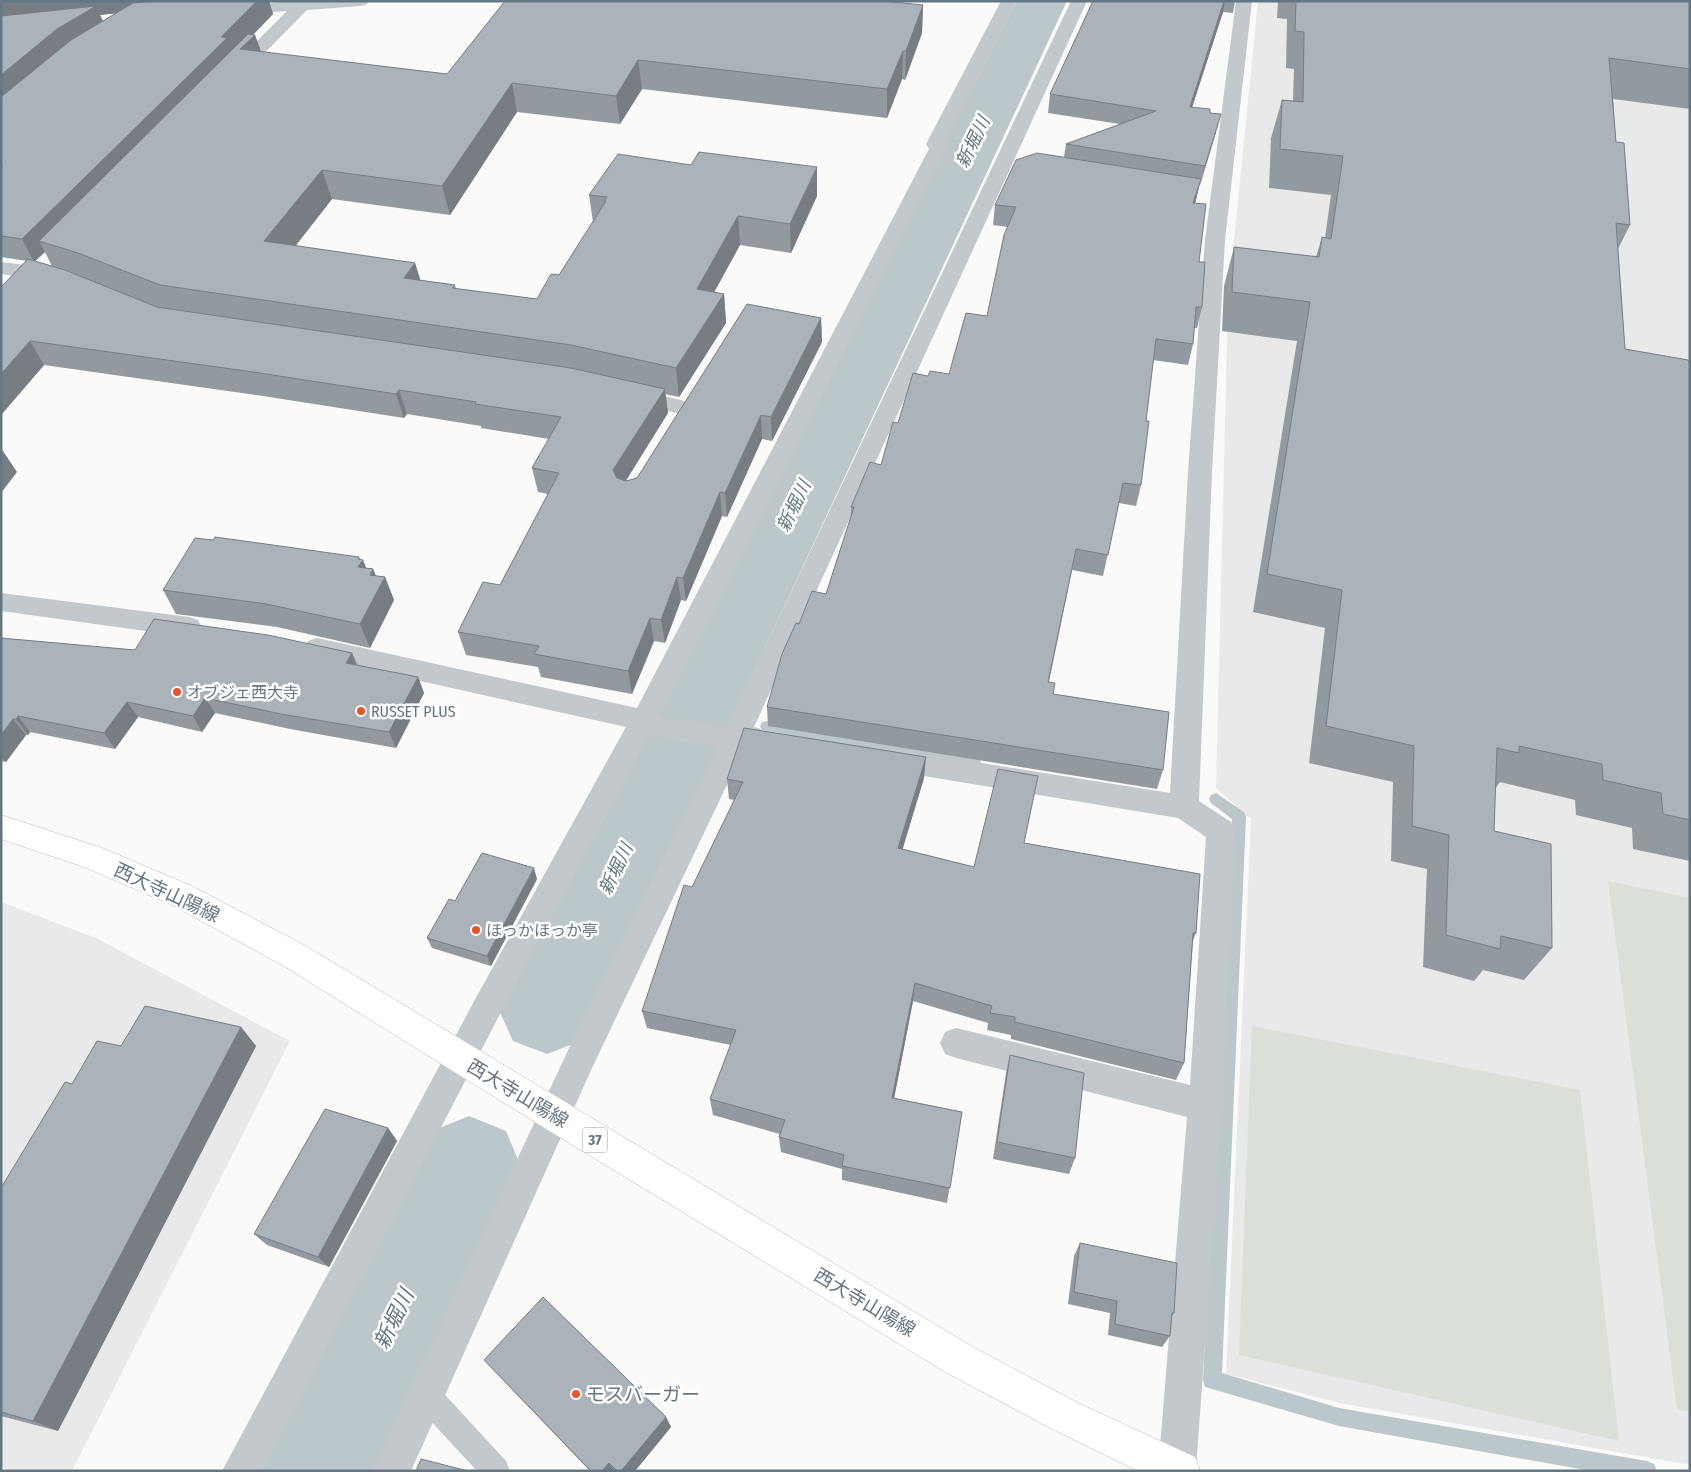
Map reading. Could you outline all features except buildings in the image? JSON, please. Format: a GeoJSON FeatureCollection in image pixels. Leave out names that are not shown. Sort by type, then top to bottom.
{"type":"FeatureCollection","features":[{"type":"Feature","properties":{"kind":"main road","name":"西大寺山陽線"},"geometry":{"type":"LineString","coordinates":[[1,827],[92,857],[181,895],[293,955],[555,1116],[960,1360],[1065,1416],[1179,1470]]}},
{"type":"Feature","properties":{"kind":"street"},"geometry":{"type":"LineString","coordinates":[[216,11],[301,3],[361,1]]}},
{"type":"Feature","properties":{"kind":"street"},"geometry":{"type":"LineString","coordinates":[[240,1471],[460,1058],[649,723],[938,149],[934,144],[1009,1]]}},
{"type":"Feature","properties":{"kind":"street"},"geometry":{"type":"LineString","coordinates":[[392,1471],[728,736],[1014,163],[1079,1]]}},
{"type":"Feature","properties":{"kind":"street"},"geometry":{"type":"LineString","coordinates":[[1184,807],[1200,472],[1215,240],[1212,194],[1244,1]]}},
{"type":"Feature","properties":{"kind":"street"},"geometry":{"type":"LineString","coordinates":[[219,90],[301,3]]}},
{"type":"Feature","properties":{"kind":"street"},"geometry":{"type":"LineString","coordinates":[[20,292],[45,266]]}},
{"type":"Feature","properties":{"kind":"street"},"geometry":{"type":"LineString","coordinates":[[1,268],[45,266],[75,285]]}},
{"type":"Feature","properties":{"kind":"street"},"geometry":{"type":"LineString","coordinates":[[612,391],[685,408]]}},
{"type":"Feature","properties":{"kind":"street"},"geometry":{"type":"LineString","coordinates":[[1,602],[208,629]]}},
{"type":"Feature","properties":{"kind":"street"},"geometry":{"type":"LineString","coordinates":[[296,643],[649,723],[728,736],[776,741]]}},
{"type":"Feature","properties":{"kind":"street"},"geometry":{"type":"LineString","coordinates":[[864,755],[1184,807],[1221,831],[1206,1105],[1179,1470]]}},
{"type":"Feature","properties":{"kind":"street"},"geometry":{"type":"LineString","coordinates":[[956,1043],[1206,1105]]}},
{"type":"Feature","properties":{"kind":"lane"},"geometry":{"type":"LineString","coordinates":[[426,1396],[496,1471]]}},
{"type":"Feature","properties":{"kind":"shaded area"},"geometry":{"type":"Polygon","coordinates":[[[1258,1],[1690,1],[1690,1465],[1340,1403],[1226,1374],[1251,819],[1216,788],[1228,300],[1258,1]]]}},
{"type":"Feature","properties":{"kind":"shaded area"},"geometry":{"type":"Polygon","coordinates":[[[1608,881],[1690,898],[1690,1412],[1677,1409],[1608,881]]]}},
{"type":"Feature","properties":{"kind":"shaded area"},"geometry":{"type":"Polygon","coordinates":[[[1,902],[96,938],[290,1041],[72,1471],[13,1471],[1,1467],[1,902]]]}},
{"type":"Feature","properties":{"kind":"shaded area"},"geometry":{"type":"Polygon","coordinates":[[[1252,1026],[1580,1090],[1619,1441],[1239,1355],[1252,1026]]]}},
{"type":"Feature","properties":{"kind":"waterway","name":"新堀川"},"geometry":{"type":"LineString","coordinates":[[547,1010],[1042,1]]}},
{"type":"Feature","properties":{"kind":"waterway"},"geometry":{"type":"LineString","coordinates":[[695,711],[720,716]]}},
{"type":"Feature","properties":{"kind":"waterway"},"geometry":{"type":"LineString","coordinates":[[767,726],[974,762]]}},
{"type":"Feature","properties":{"kind":"waterway"},"geometry":{"type":"LineString","coordinates":[[1216,799],[1239,816],[1212,1380],[1339,1417],[1647,1471]]}},
{"type":"Feature","properties":{"kind":"waterway","name":"新堀川"},"geometry":{"type":"LineString","coordinates":[[318,1471],[469,1167]]}},
{"type":"Feature","properties":{"kind":"place","name":"オブジェ西大寺"},"geometry":{"type":"Point","coordinates":[177,692]}},
{"type":"Feature","properties":{"kind":"place","name":"RUSSET PLUS"},"geometry":{"type":"Point","coordinates":[361,711]}},
{"type":"Feature","properties":{"kind":"place","name":"ほっかほっか亭"},"geometry":{"type":"Point","coordinates":[476,930]}},
{"type":"Feature","properties":{"kind":"place","name":"モスバーガー"},"geometry":{"type":"Point","coordinates":[576,1394]}}]}
